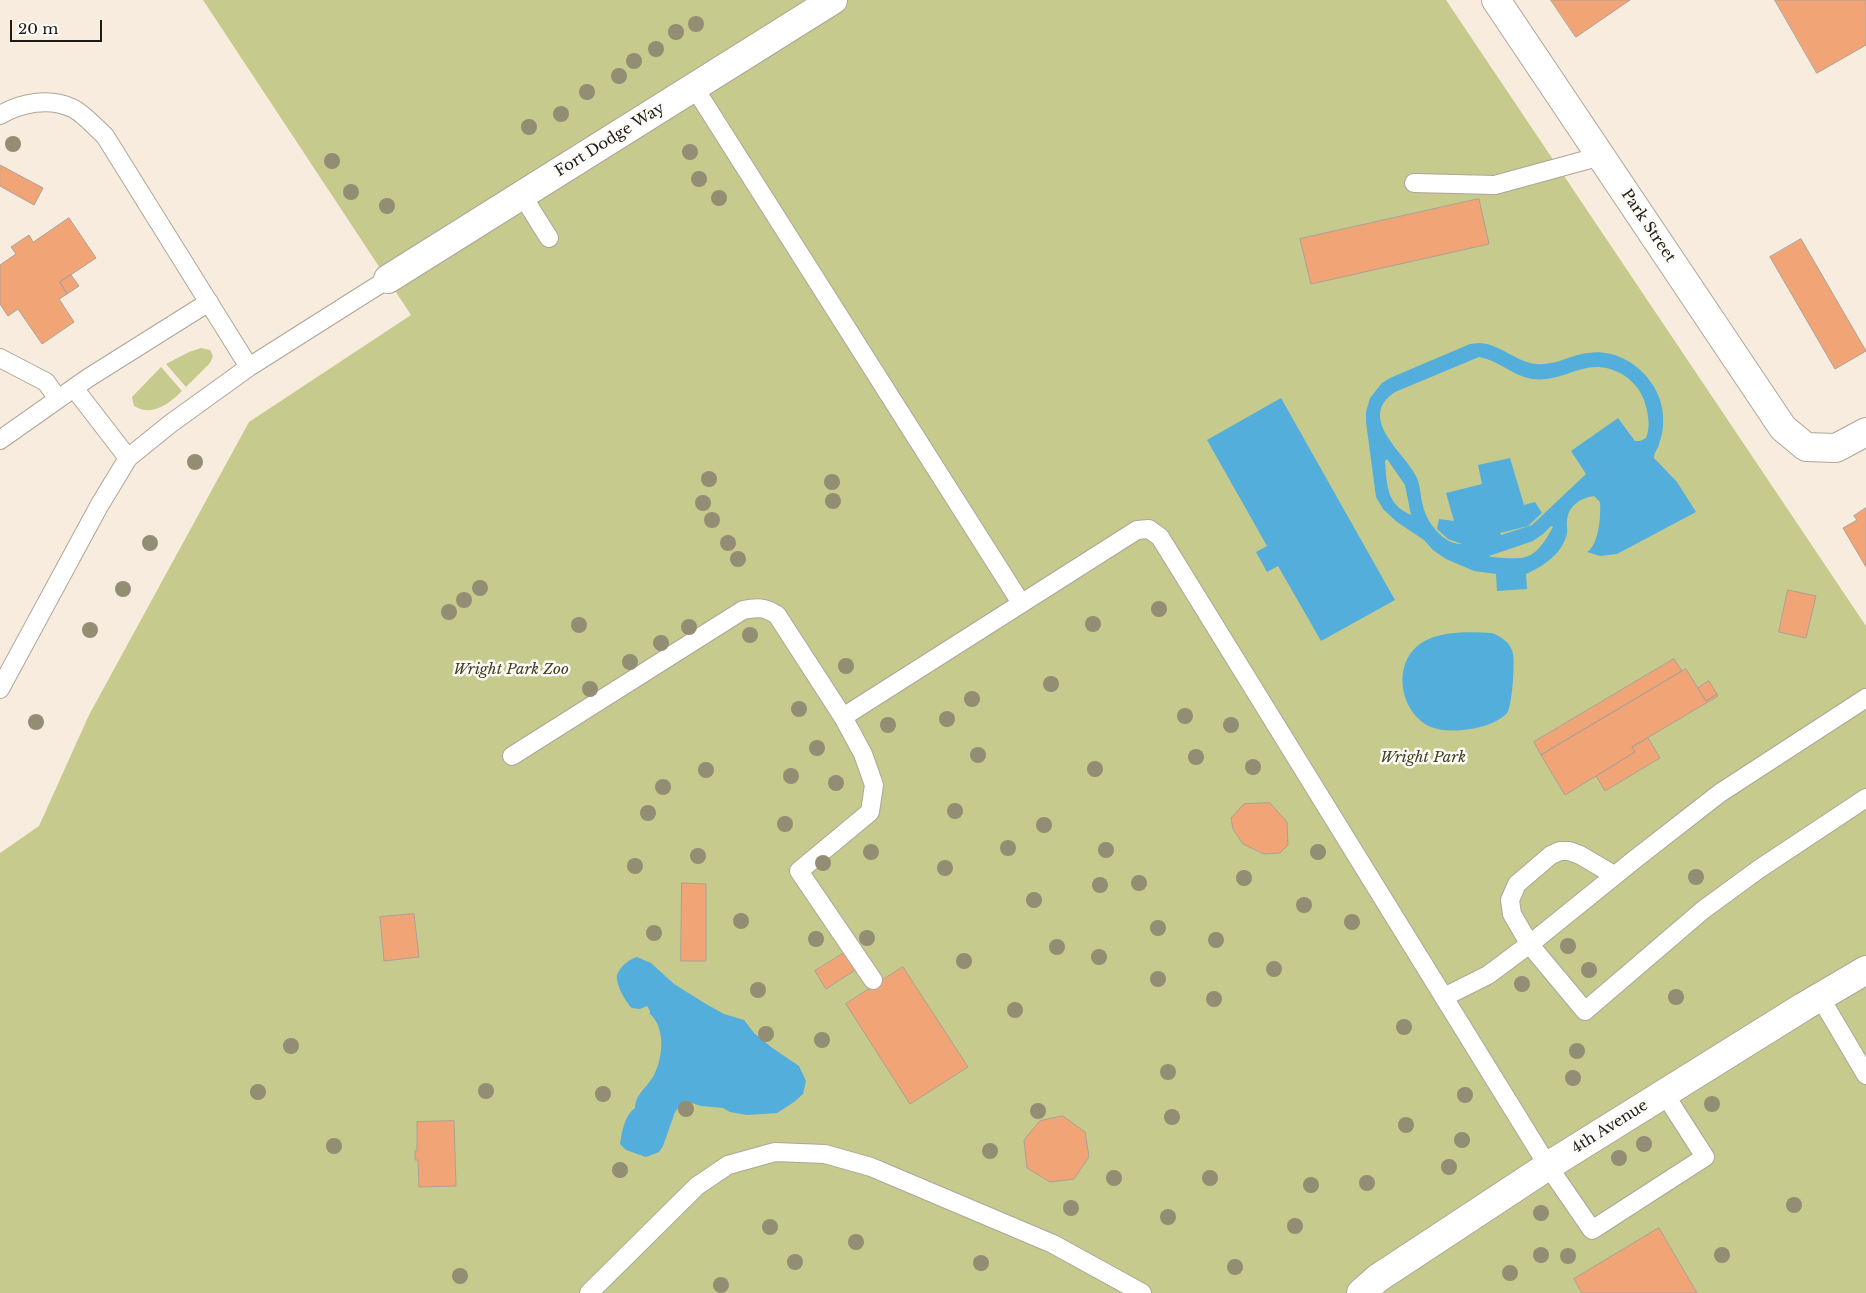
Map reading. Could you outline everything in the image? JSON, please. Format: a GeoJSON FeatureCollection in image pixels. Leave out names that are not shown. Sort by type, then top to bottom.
{"type":"FeatureCollection","features":[{"type":"Feature","properties":{"kind":"street","name":"Fort Dodge Way"},"geometry":{"type":"LineString","coordinates":[[388,279],[833,0]]}},
{"type":"Feature","properties":{"kind":"street","name":"Park Street"},"geometry":{"type":"LineString","coordinates":[[1496,0],[1783,428],[1806,447],[1836,448],[1866,432]]}},
{"type":"Feature","properties":{"kind":"street","name":"4th Avenue"},"geometry":{"type":"LineString","coordinates":[[1361,1293],[1378,1278],[1548,1166],[1866,970]]}},
{"type":"Feature","properties":{"kind":"lane"},"geometry":{"type":"LineString","coordinates":[[694,87],[1021,603]]}},
{"type":"Feature","properties":{"kind":"lane"},"geometry":{"type":"LineString","coordinates":[[0,116],[13,107],[47,101],[73,108],[105,136],[249,367]]}},
{"type":"Feature","properties":{"kind":"lane"},"geometry":{"type":"LineString","coordinates":[[1414,183],[1495,185],[1601,156]]}},
{"type":"Feature","properties":{"kind":"lane"},"geometry":{"type":"LineString","coordinates":[[522,195],[549,238]]}},
{"type":"Feature","properties":{"kind":"lane"},"geometry":{"type":"LineString","coordinates":[[0,689],[99,506],[128,458],[170,424],[249,367],[388,279]]}},
{"type":"Feature","properties":{"kind":"lane"},"geometry":{"type":"LineString","coordinates":[[0,440],[74,388],[209,302]]}},
{"type":"Feature","properties":{"kind":"lane"},"geometry":{"type":"LineString","coordinates":[[0,358],[46,382],[58,400]]}},
{"type":"Feature","properties":{"kind":"lane"},"geometry":{"type":"LineString","coordinates":[[74,388],[128,458]]}},
{"type":"Feature","properties":{"kind":"lane"},"geometry":{"type":"LineString","coordinates":[[843,717],[1137,530],[1149,529],[1160,537],[1548,1166],[1592,1230],[1706,1157],[1664,1093]]}},
{"type":"Feature","properties":{"kind":"lane"},"geometry":{"type":"LineString","coordinates":[[512,756],[743,610],[756,607],[768,609],[777,615],[843,717],[863,754],[874,785],[870,812],[799,871],[873,980]]}},
{"type":"Feature","properties":{"kind":"lane"},"geometry":{"type":"LineString","coordinates":[[1444,997],[1488,975],[1530,945],[1614,875],[1720,793],[1866,698]]}},
{"type":"Feature","properties":{"kind":"lane"},"geometry":{"type":"LineString","coordinates":[[1614,875],[1580,855],[1569,851],[1560,851],[1552,855],[1517,884],[1510,900],[1512,914],[1530,945],[1585,1011],[1703,910],[1759,869],[1866,798]]}},
{"type":"Feature","properties":{"kind":"lane"},"geometry":{"type":"LineString","coordinates":[[1820,998],[1866,1075]]}},
{"type":"Feature","properties":{"kind":"lane"},"geometry":{"type":"LineString","coordinates":[[589,1293],[697,1186],[728,1165],[775,1152],[825,1154],[871,1167],[1053,1244],[1142,1293]]}},
{"type":"Feature","properties":{"kind":"green space","name":"Wright Park"},"geometry":{"type":"Polygon","coordinates":[[[203,0],[1446,0],[1866,626],[1866,1293],[0,1293],[0,853],[39,826],[89,715],[249,422],[411,315],[203,0]]]}},
{"type":"Feature","properties":{"kind":"green space"},"geometry":{"type":"Polygon","coordinates":[[[201,348],[210,350],[213,356],[210,363],[186,387],[166,364],[201,348]]]}},
{"type":"Feature","properties":{"kind":"green space"},"geometry":{"type":"Polygon","coordinates":[[[161,367],[182,391],[172,400],[154,410],[141,409],[134,406],[132,397],[161,367]]]}},
{"type":"Feature","properties":{"kind":"water"},"geometry":{"type":"Polygon","coordinates":[[[1480,343],[1494,346],[1529,363],[1536,364],[1556,362],[1588,353],[1603,353],[1617,356],[1630,363],[1652,383],[1659,396],[1663,410],[1662,432],[1654,458],[1677,482],[1696,512],[1617,554],[1600,556],[1587,552],[1597,537],[1600,502],[1594,496],[1584,499],[1572,507],[1570,511],[1565,540],[1557,553],[1546,563],[1526,574],[1527,589],[1497,591],[1496,574],[1474,571],[1446,559],[1433,550],[1424,540],[1397,522],[1383,509],[1376,497],[1366,412],[1370,398],[1382,383],[1470,344],[1480,343]],[[1479,357],[1395,392],[1384,402],[1380,413],[1381,424],[1386,435],[1416,476],[1425,513],[1432,526],[1449,541],[1462,544],[1448,539],[1437,529],[1439,519],[1454,521],[1446,493],[1482,484],[1478,465],[1510,458],[1524,505],[1535,502],[1542,513],[1528,526],[1500,533],[1501,535],[1532,525],[1586,474],[1571,451],[1618,418],[1635,441],[1646,438],[1649,424],[1648,414],[1640,392],[1622,374],[1597,367],[1577,370],[1556,377],[1532,379],[1518,375],[1493,361],[1479,357]],[[1387,459],[1385,461],[1389,493],[1403,511],[1411,515],[1405,485],[1387,459]],[[1551,526],[1533,541],[1489,556],[1522,558],[1529,556],[1541,546],[1553,527],[1551,526]]]}},
{"type":"Feature","properties":{"kind":"water"},"geometry":{"type":"Polygon","coordinates":[[[1281,398],[1395,600],[1321,641],[1278,566],[1267,572],[1256,552],[1267,546],[1207,440],[1281,398]]]}},
{"type":"Feature","properties":{"kind":"water"},"geometry":{"type":"Polygon","coordinates":[[[1452,633],[1492,633],[1505,641],[1513,654],[1513,685],[1507,713],[1500,719],[1482,727],[1460,730],[1431,727],[1420,720],[1411,709],[1405,697],[1403,683],[1408,657],[1416,647],[1436,636],[1452,633]]]}},
{"type":"Feature","properties":{"kind":"water"},"geometry":{"type":"Polygon","coordinates":[[[637,957],[651,963],[674,984],[706,1004],[724,1014],[744,1020],[754,1033],[799,1066],[806,1081],[803,1094],[777,1113],[747,1115],[730,1112],[723,1108],[684,1103],[675,1112],[659,1152],[646,1157],[626,1150],[620,1144],[624,1124],[628,1115],[635,1108],[637,1098],[654,1075],[661,1052],[659,1027],[647,1006],[640,1009],[632,1008],[619,988],[617,975],[620,969],[628,961],[637,957]]]}},
{"type":"Feature","properties":{"kind":"building"},"geometry":{"type":"Polygon","coordinates":[[[1551,0],[1630,0],[1576,37],[1551,0]]]}},
{"type":"Feature","properties":{"kind":"building"},"geometry":{"type":"Polygon","coordinates":[[[1775,0],[1866,0],[1866,45],[1817,73],[1775,0]]]}},
{"type":"Feature","properties":{"kind":"building"},"geometry":{"type":"Polygon","coordinates":[[[0,165],[43,188],[34,205],[0,186],[0,165]]]}},
{"type":"Feature","properties":{"kind":"building"},"geometry":{"type":"Polygon","coordinates":[[[1479,199],[1489,244],[1311,284],[1300,239],[1479,199]]]}},
{"type":"Feature","properties":{"kind":"building"},"geometry":{"type":"Polygon","coordinates":[[[69,218],[96,258],[60,282],[67,294],[59,299],[74,322],[42,344],[18,309],[8,316],[0,304],[0,265],[16,254],[11,247],[29,235],[33,242],[69,218]]]}},
{"type":"Feature","properties":{"kind":"building"},"geometry":{"type":"Polygon","coordinates":[[[1801,239],[1866,351],[1835,369],[1770,257],[1801,239]]]}},
{"type":"Feature","properties":{"kind":"building"},"geometry":{"type":"Polygon","coordinates":[[[71,275],[79,286],[67,294],[60,282],[71,275]]]}},
{"type":"Feature","properties":{"kind":"building"},"geometry":{"type":"Polygon","coordinates":[[[1866,508],[1866,567],[1843,528],[1857,520],[1854,516],[1866,508]]]}},
{"type":"Feature","properties":{"kind":"building"},"geometry":{"type":"Polygon","coordinates":[[[1788,590],[1816,596],[1806,638],[1779,632],[1788,590]]]}},
{"type":"Feature","properties":{"kind":"building"},"geometry":{"type":"Polygon","coordinates":[[[1674,659],[1682,671],[1541,755],[1534,742],[1674,659]]]}},
{"type":"Feature","properties":{"kind":"building"},"geometry":{"type":"Polygon","coordinates":[[[1686,669],[1706,701],[1717,694],[1718,696],[1632,747],[1635,752],[1565,795],[1541,755],[1686,669]]]}},
{"type":"Feature","properties":{"kind":"building"},"geometry":{"type":"Polygon","coordinates":[[[1709,681],[1717,694],[1706,701],[1698,688],[1709,681]]]}},
{"type":"Feature","properties":{"kind":"building"},"geometry":{"type":"Polygon","coordinates":[[[1648,738],[1660,758],[1605,791],[1596,776],[1635,752],[1632,747],[1648,738]]]}},
{"type":"Feature","properties":{"kind":"building"},"geometry":{"type":"Polygon","coordinates":[[[1270,803],[1287,822],[1288,845],[1280,853],[1264,854],[1243,844],[1233,829],[1231,818],[1244,804],[1270,803]]]}},
{"type":"Feature","properties":{"kind":"building"},"geometry":{"type":"Polygon","coordinates":[[[682,883],[706,884],[706,961],[681,961],[682,883]]]}},
{"type":"Feature","properties":{"kind":"building"},"geometry":{"type":"Polygon","coordinates":[[[414,914],[419,957],[384,961],[380,917],[414,914]]]}},
{"type":"Feature","properties":{"kind":"building"},"geometry":{"type":"Polygon","coordinates":[[[844,953],[855,970],[826,989],[815,971],[844,953]]]}},
{"type":"Feature","properties":{"kind":"building"},"geometry":{"type":"Polygon","coordinates":[[[903,967],[968,1067],[910,1104],[846,1004],[903,967]]]}},
{"type":"Feature","properties":{"kind":"building"},"geometry":{"type":"Polygon","coordinates":[[[1063,1116],[1085,1132],[1089,1157],[1074,1179],[1050,1182],[1027,1168],[1024,1140],[1040,1121],[1063,1116]]]}},
{"type":"Feature","properties":{"kind":"building"},"geometry":{"type":"Polygon","coordinates":[[[454,1121],[456,1186],[419,1187],[418,1160],[415,1160],[415,1151],[417,1151],[417,1122],[454,1121]]]}},
{"type":"Feature","properties":{"kind":"building"},"geometry":{"type":"Polygon","coordinates":[[[1659,1228],[1697,1293],[1582,1293],[1574,1279],[1659,1228]]]}},
{"type":"Feature","properties":{"kind":"park label","name":"Wright Park Zoo"},"geometry":{"type":"Point","coordinates":[511,670]}}]}
